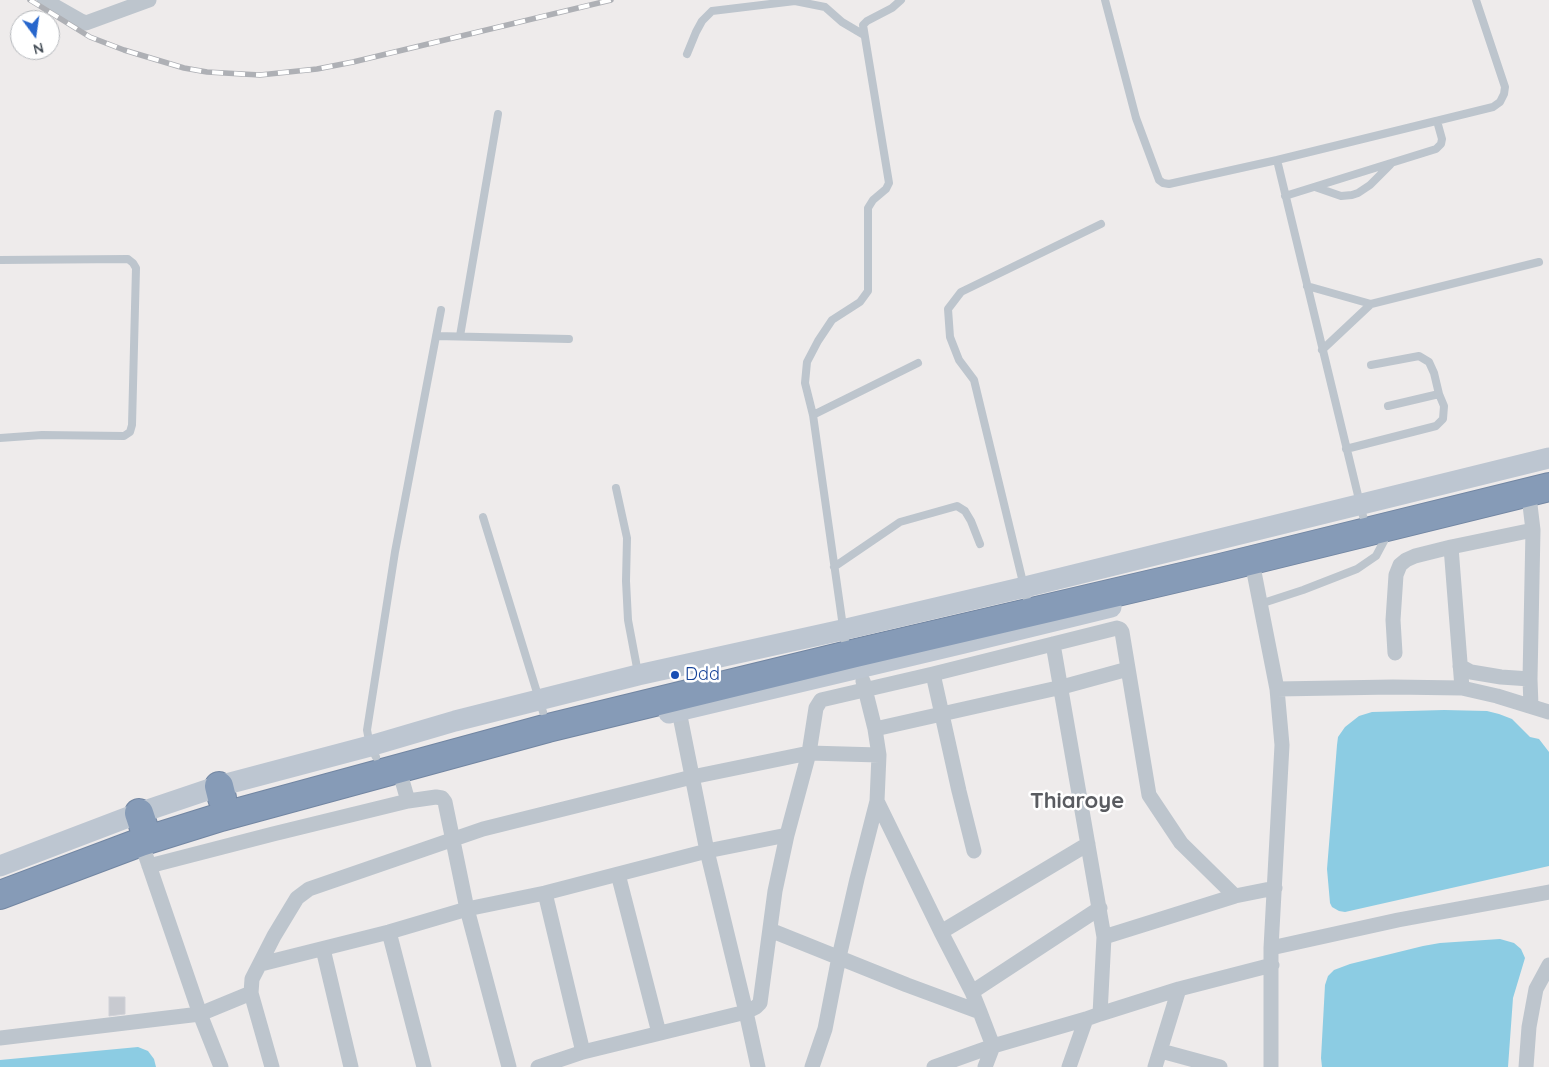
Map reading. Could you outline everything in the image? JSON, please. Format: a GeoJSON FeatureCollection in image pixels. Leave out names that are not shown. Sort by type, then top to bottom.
{"type":"FeatureCollection","features":[{"type":"Feature","properties":{"kind":"highway"},"geometry":{"type":"LineString","coordinates":[[0,878],[221,817],[677,703],[1026,593],[1361,511],[1549,470]]}},
{"type":"Feature","properties":{"kind":"highway"},"geometry":{"type":"LineString","coordinates":[[0,895],[143,840],[221,792],[542,706],[851,648],[1217,575],[1543,497]]}},
{"type":"Feature","properties":{"kind":"street"},"geometry":{"type":"LineString","coordinates":[[44,0],[81,22],[86,23],[149,0]]}},
{"type":"Feature","properties":{"kind":"street"},"geometry":{"type":"LineString","coordinates":[[1361,511],[1549,458]]}},
{"type":"Feature","properties":{"kind":"street"},"geometry":{"type":"LineString","coordinates":[[1531,706],[1533,530],[1543,497]]}},
{"type":"Feature","properties":{"kind":"street"},"geometry":{"type":"LineString","coordinates":[[1217,575],[1254,572],[1384,541],[1543,497]]}},
{"type":"Feature","properties":{"kind":"street"},"geometry":{"type":"LineString","coordinates":[[1395,653],[1393,620],[1396,575],[1400,565],[1414,556],[1533,530]]}},
{"type":"Feature","properties":{"kind":"street"},"geometry":{"type":"LineString","coordinates":[[1450,547],[1462,688]]}},
{"type":"Feature","properties":{"kind":"street"},"geometry":{"type":"LineString","coordinates":[[1254,572],[1277,689],[1282,745],[1271,948],[1271,1067]]}},
{"type":"Feature","properties":{"kind":"street"},"geometry":{"type":"LineString","coordinates":[[538,1067],[583,1052],[746,1012],[760,1003],[775,891],[787,835],[809,754],[816,708],[821,700],[865,689],[1116,628],[1122,632],[1149,795],[1181,843],[1235,896]]}},
{"type":"Feature","properties":{"kind":"street"},"geometry":{"type":"LineString","coordinates":[[1053,644],[1104,936],[1093,1016],[1069,1067]]}},
{"type":"Feature","properties":{"kind":"street"},"geometry":{"type":"LineString","coordinates":[[542,706],[638,675],[851,648],[865,689],[875,729],[879,755],[877,801],[839,957],[825,1029],[812,1067]]}},
{"type":"Feature","properties":{"kind":"street"},"geometry":{"type":"LineString","coordinates":[[1460,666],[1471,672],[1530,679]]}},
{"type":"Feature","properties":{"kind":"street"},"geometry":{"type":"LineString","coordinates":[[875,729],[1062,687],[1128,669]]}},
{"type":"Feature","properties":{"kind":"street"},"geometry":{"type":"LineString","coordinates":[[933,674],[974,851]]}},
{"type":"Feature","properties":{"kind":"street"},"geometry":{"type":"LineString","coordinates":[[1277,689],[1462,688],[1497,696],[1549,712]]}},
{"type":"Feature","properties":{"kind":"street"},"geometry":{"type":"LineString","coordinates":[[677,703],[707,851],[758,1067]]}},
{"type":"Feature","properties":{"kind":"street"},"geometry":{"type":"LineString","coordinates":[[0,866],[143,840],[214,830],[402,780],[502,747]]}},
{"type":"Feature","properties":{"kind":"street"},"geometry":{"type":"LineString","coordinates":[[272,1067],[251,993],[252,979],[274,936],[298,898],[309,890],[483,828],[692,777],[809,754],[879,755]]}},
{"type":"Feature","properties":{"kind":"street"},"geometry":{"type":"LineString","coordinates":[[402,780],[408,801]]}},
{"type":"Feature","properties":{"kind":"street"},"geometry":{"type":"LineString","coordinates":[[0,909],[143,840],[273,834],[408,801],[436,797],[442,798],[445,802],[467,909],[509,1067]]}},
{"type":"Feature","properties":{"kind":"street"},"geometry":{"type":"LineString","coordinates":[[877,801],[972,992],[993,1046],[985,1067]]}},
{"type":"Feature","properties":{"kind":"street"},"geometry":{"type":"LineString","coordinates":[[261,964],[389,932],[467,909],[545,893],[707,851],[787,835]]}},
{"type":"Feature","properties":{"kind":"street"},"geometry":{"type":"LineString","coordinates":[[143,840],[200,1014],[221,1067]]}},
{"type":"Feature","properties":{"kind":"street"},"geometry":{"type":"LineString","coordinates":[[941,932],[1088,844]]}},
{"type":"Feature","properties":{"kind":"street"},"geometry":{"type":"LineString","coordinates":[[618,874],[659,1033]]}},
{"type":"Feature","properties":{"kind":"street"},"geometry":{"type":"LineString","coordinates":[[1104,936],[1235,896],[1275,888]]}},
{"type":"Feature","properties":{"kind":"street"},"geometry":{"type":"LineString","coordinates":[[1271,948],[1398,920],[1549,892]]}},
{"type":"Feature","properties":{"kind":"street"},"geometry":{"type":"LineString","coordinates":[[545,893],[583,1052]]}},
{"type":"Feature","properties":{"kind":"street"},"geometry":{"type":"LineString","coordinates":[[972,992],[1100,908]]}},
{"type":"Feature","properties":{"kind":"street"},"geometry":{"type":"LineString","coordinates":[[770,930],[906,985],[980,1012]]}},
{"type":"Feature","properties":{"kind":"street"},"geometry":{"type":"LineString","coordinates":[[389,932],[424,1067]]}},
{"type":"Feature","properties":{"kind":"street"},"geometry":{"type":"LineString","coordinates":[[323,948],[351,1067]]}},
{"type":"Feature","properties":{"kind":"street"},"geometry":{"type":"LineString","coordinates":[[1526,1067],[1529,1027],[1536,989],[1549,964]]}},
{"type":"Feature","properties":{"kind":"street"},"geometry":{"type":"LineString","coordinates":[[934,1067],[993,1046],[1179,989],[1272,966]]}},
{"type":"Feature","properties":{"kind":"street"},"geometry":{"type":"LineString","coordinates":[[1155,1067],[1179,989]]}},
{"type":"Feature","properties":{"kind":"street"},"geometry":{"type":"LineString","coordinates":[[0,1038],[200,1014],[251,993]]}},
{"type":"Feature","properties":{"kind":"street"},"geometry":{"type":"LineString","coordinates":[[1161,1051],[1220,1067]]}},
{"type":"Feature","properties":{"kind":"lane"},"geometry":{"type":"LineString","coordinates":[[851,648],[834,567],[806,383],[807,362],[832,320],[860,302],[868,291],[868,208],[873,200],[886,189],[889,183],[863,25],[867,20],[892,8],[901,0]]}},
{"type":"Feature","properties":{"kind":"lane"},"geometry":{"type":"LineString","coordinates":[[1105,0],[1136,118],[1159,180],[1169,184],[1277,160],[1493,107],[1500,102],[1505,88],[1476,0]]}},
{"type":"Feature","properties":{"kind":"lane"},"geometry":{"type":"LineString","coordinates":[[687,54],[702,21],[712,11],[795,1],[825,7],[842,22],[864,35]]}},
{"type":"Feature","properties":{"kind":"lane"},"geometry":{"type":"LineString","coordinates":[[460,336],[498,114]]}},
{"type":"Feature","properties":{"kind":"lane"},"geometry":{"type":"LineString","coordinates":[[1285,196],[1436,149],[1442,144],[1437,121]]}},
{"type":"Feature","properties":{"kind":"lane"},"geometry":{"type":"LineString","coordinates":[[1277,160],[1361,511]]}},
{"type":"Feature","properties":{"kind":"lane"},"geometry":{"type":"LineString","coordinates":[[1315,186],[1341,196],[1352,195],[1370,185],[1392,163]]}},
{"type":"Feature","properties":{"kind":"lane"},"geometry":{"type":"LineString","coordinates":[[1026,593],[974,380],[959,360],[950,337],[948,309],[961,292],[1101,224]]}},
{"type":"Feature","properties":{"kind":"lane"},"geometry":{"type":"LineString","coordinates":[[0,260],[128,259],[136,268],[132,425],[130,432],[124,436],[42,435],[0,438]]}},
{"type":"Feature","properties":{"kind":"lane"},"geometry":{"type":"LineString","coordinates":[[1322,350],[1371,304],[1539,262]]}},
{"type":"Feature","properties":{"kind":"lane"},"geometry":{"type":"LineString","coordinates":[[1307,286],[1371,304]]}},
{"type":"Feature","properties":{"kind":"lane"},"geometry":{"type":"LineString","coordinates":[[373,752],[366,730],[395,552],[441,310]]}},
{"type":"Feature","properties":{"kind":"lane"},"geometry":{"type":"LineString","coordinates":[[436,336],[569,340]]}},
{"type":"Feature","properties":{"kind":"lane"},"geometry":{"type":"LineString","coordinates":[[1346,449],[1436,426],[1443,419],[1444,406],[1429,362],[1419,356],[1371,365]]}},
{"type":"Feature","properties":{"kind":"lane"},"geometry":{"type":"LineString","coordinates":[[812,415],[918,364]]}},
{"type":"Feature","properties":{"kind":"lane"},"geometry":{"type":"LineString","coordinates":[[1388,406],[1439,394]]}},
{"type":"Feature","properties":{"kind":"lane"},"geometry":{"type":"LineString","coordinates":[[616,488],[627,538],[626,581],[628,620],[638,675]]}},
{"type":"Feature","properties":{"kind":"lane"},"geometry":{"type":"LineString","coordinates":[[834,567],[900,522],[957,506],[965,511],[980,544]]}},
{"type":"Feature","properties":{"kind":"lane"},"geometry":{"type":"LineString","coordinates":[[483,517],[542,706]]}},
{"type":"Feature","properties":{"kind":"lane"},"geometry":{"type":"LineString","coordinates":[[1260,604],[1357,569],[1376,556],[1384,541]]}},
{"type":"Feature","properties":{"kind":"water"},"geometry":{"type":"Polygon","coordinates":[[[1487,711],[1512,719],[1530,737],[1539,739],[1549,752],[1549,866],[1345,912],[1339,911],[1332,907],[1330,903],[1327,869],[1338,737],[1345,727],[1359,716],[1372,712],[1487,711]]]}},
{"type":"Feature","properties":{"kind":"water"},"geometry":{"type":"Polygon","coordinates":[[[1500,939],[1514,943],[1521,949],[1525,958],[1513,998],[1508,1067],[1322,1067],[1325,985],[1328,976],[1334,970],[1350,964],[1423,946],[1500,939]]]}},
{"type":"Feature","properties":{"kind":"water"},"geometry":{"type":"Polygon","coordinates":[[[138,1047],[148,1051],[154,1059],[156,1067],[0,1067],[0,1060],[138,1047]]]}},
{"type":"Feature","properties":{"kind":"building"},"geometry":{"type":"Polygon","coordinates":[[[109,997],[125,997],[125,1014],[109,1016],[109,997]]]}},
{"type":"Feature","properties":{"kind":"railway"},"geometry":{"type":"LineString","coordinates":[[30,0],[90,37],[124,50],[184,68],[207,72],[260,75],[317,69],[353,62],[611,0]]}},
{"type":"Feature","properties":{"kind":"place","name":"Ddd"},"geometry":{"type":"Point","coordinates":[675,675]}},
{"type":"Feature","properties":{"kind":"district","name":"Thiaroye"},"geometry":{"type":"Point","coordinates":[1077,801]}}]}
